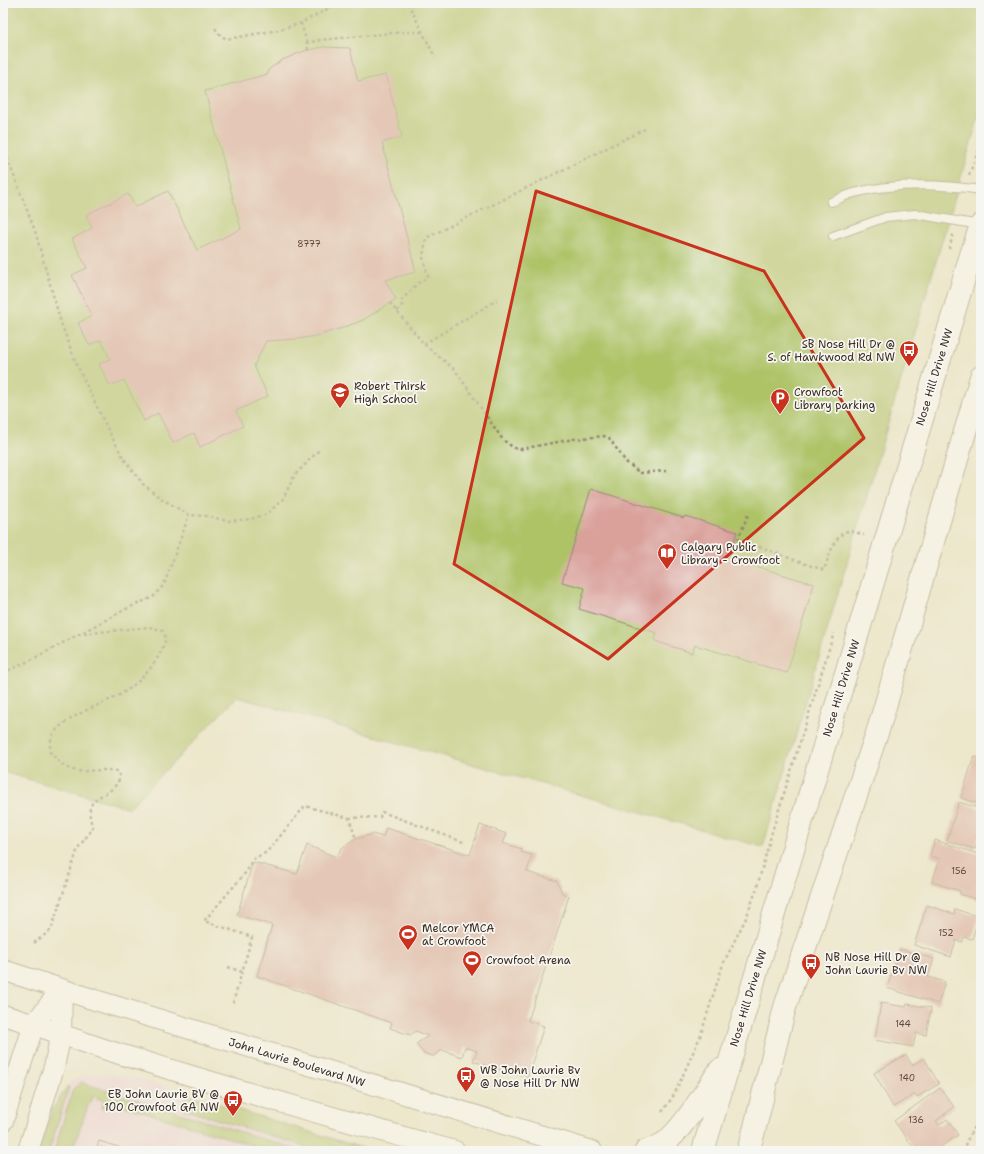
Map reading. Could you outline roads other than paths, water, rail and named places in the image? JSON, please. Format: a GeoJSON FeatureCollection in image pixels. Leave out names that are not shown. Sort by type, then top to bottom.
{"type":"FeatureCollection","features":[{"type":"Feature","properties":{"kind":"main road","name":"Nose Hill Drive NW"},"geometry":{"type":"LineString","coordinates":[[703,1151],[981,225]]}},
{"type":"Feature","properties":{"kind":"main road"},"geometry":{"type":"LineString","coordinates":[[754,1146],[785,1007],[879,727],[981,377]]}},
{"type":"Feature","properties":{"kind":"main road"},"geometry":{"type":"LineString","coordinates":[[646,1151],[663,1143],[684,1122],[732,1051]]}},
{"type":"Feature","properties":{"kind":"street","name":"John Laurie Boulevard NW"},"geometry":{"type":"LineString","coordinates":[[3,970],[592,1151]]}},
{"type":"Feature","properties":{"kind":"street"},"geometry":{"type":"LineString","coordinates":[[3,1121],[34,1024],[62,989]]}},
{"type":"Feature","properties":{"kind":"street"},"geometry":{"type":"LineString","coordinates":[[28,1151],[54,1067],[61,1034],[62,989]]}},
{"type":"Feature","properties":{"kind":"street"},"geometry":{"type":"LineString","coordinates":[[3,1015],[34,1024],[84,1043],[205,1080],[455,1151]]}},
{"type":"Feature","properties":{"kind":"street"},"geometry":{"type":"LineString","coordinates":[[3,1074],[13,1091]]}},
{"type":"Feature","properties":{"kind":"lane"},"geometry":{"type":"LineString","coordinates":[[831,202],[861,192],[886,187],[920,184],[981,190]]}},
{"type":"Feature","properties":{"kind":"lane"},"geometry":{"type":"LineString","coordinates":[[833,236],[856,226],[886,217],[915,214],[981,225]]}},
{"type":"Feature","properties":{"kind":"place","name":"SB Nose Hill Dr @ S. of Hawkwood Rd NW"},"geometry":{"type":"Point","coordinates":[909,367]}},
{"type":"Feature","properties":{"kind":"place","name":"Robert Thirsk High School"},"geometry":{"type":"Point","coordinates":[340,409]}},
{"type":"Feature","properties":{"kind":"place","name":"Crowfoot Library parking"},"geometry":{"type":"Point","coordinates":[780,415]}},
{"type":"Feature","properties":{"kind":"place","name":"Calgary Public Library - Crowfoot"},"geometry":{"type":"Point","coordinates":[667,570]}},
{"type":"Feature","properties":{"kind":"place","name":"Melcor YMCA at Crowfoot"},"geometry":{"type":"Point","coordinates":[408,951]}},
{"type":"Feature","properties":{"kind":"place","name":"Crowfoot Arena"},"geometry":{"type":"Point","coordinates":[472,977]}},
{"type":"Feature","properties":{"kind":"place","name":"NB Nose Hill Dr @ John Laurie Bv NW"},"geometry":{"type":"Point","coordinates":[811,980]}},
{"type":"Feature","properties":{"kind":"place","name":"WB John Laurie Bv @ Nose Hill Dr NW"},"geometry":{"type":"Point","coordinates":[466,1093]}},
{"type":"Feature","properties":{"kind":"place","name":"EB John Laurie BV @ 100 Crowfoot GA NW"},"geometry":{"type":"Point","coordinates":[233,1117]}}]}
